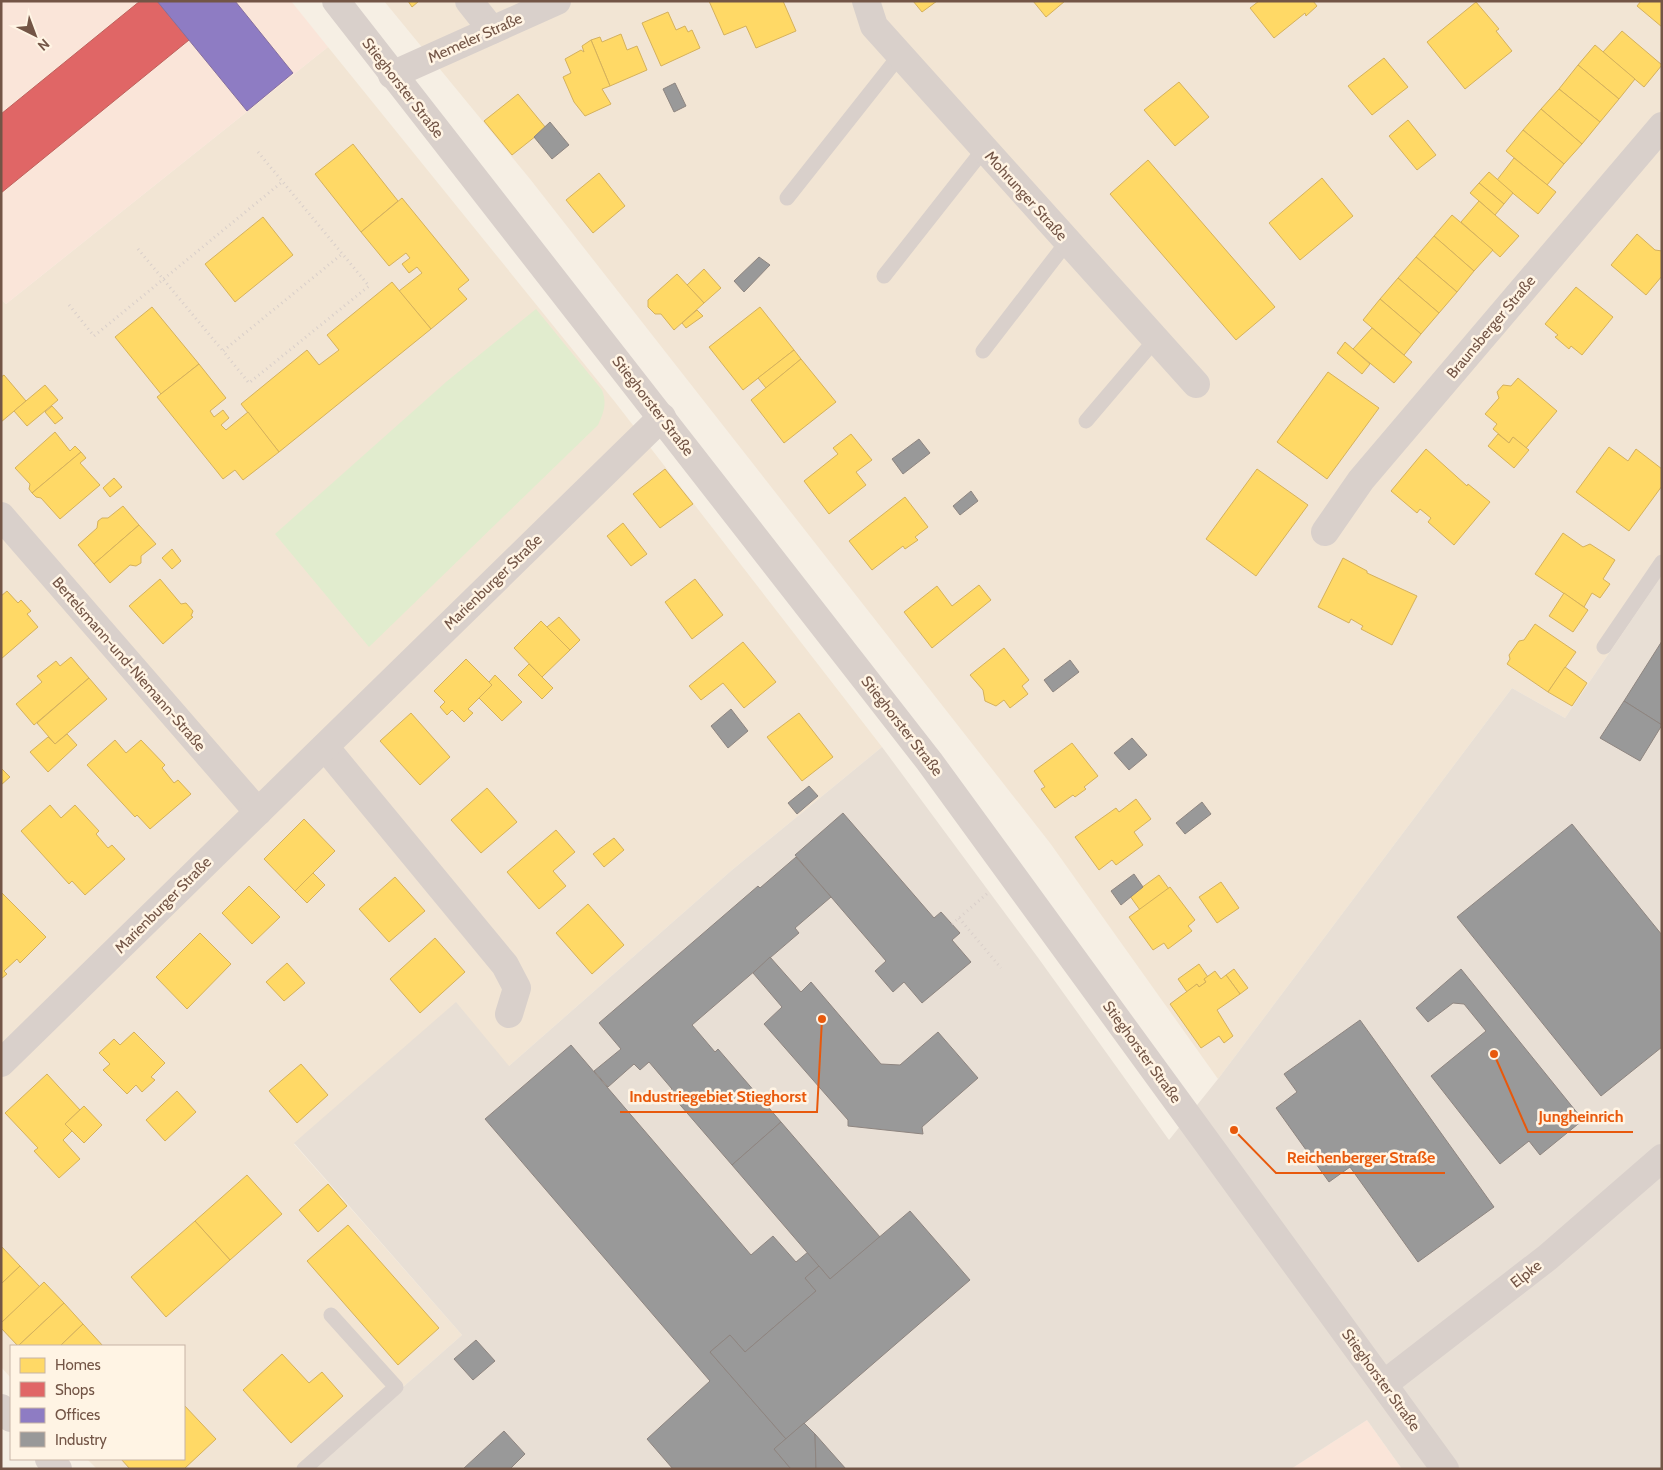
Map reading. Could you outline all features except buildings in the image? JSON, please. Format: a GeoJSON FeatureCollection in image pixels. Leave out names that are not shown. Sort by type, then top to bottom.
{"type":"FeatureCollection","features":[{"type":"Feature","properties":{"kind":"street","name":"Stieghorster Straße"},"geometry":{"type":"LineString","coordinates":[[336,1],[929,761],[1445,1469]]}},
{"type":"Feature","properties":{"kind":"street"},"geometry":{"type":"LineString","coordinates":[[469,1],[492,30]]}},
{"type":"Feature","properties":{"kind":"street","name":"Memeler Straße"},"geometry":{"type":"LineString","coordinates":[[392,75],[557,1]]}},
{"type":"Feature","properties":{"kind":"street","name":"Mohrunger Straße"},"geometry":{"type":"LineString","coordinates":[[866,1],[874,26],[1154,340],[1196,384]]}},
{"type":"Feature","properties":{"kind":"street","name":"Braunsberger Straße"},"geometry":{"type":"LineString","coordinates":[[1325,532],[1361,480],[1662,126]]}},
{"type":"Feature","properties":{"kind":"street","name":"Marienburger Straße"},"geometry":{"type":"LineString","coordinates":[[1,1063],[662,417]]}},
{"type":"Feature","properties":{"kind":"street","name":"Bertelsmann-und-Niemann-Straße"},"geometry":{"type":"LineString","coordinates":[[1,516],[258,812]]}},
{"type":"Feature","properties":{"kind":"street"},"geometry":{"type":"LineString","coordinates":[[325,746],[505,965],[517,988],[509,1014]]}},
{"type":"Feature","properties":{"kind":"street","name":"Elpke"},"geometry":{"type":"LineString","coordinates":[[1384,1384],[1548,1257],[1662,1158]]}},
{"type":"Feature","properties":{"kind":"street"},"geometry":{"type":"LineString","coordinates":[[1,1408],[10,1417]]}},
{"type":"Feature","properties":{"kind":"street"},"geometry":{"type":"LineString","coordinates":[[49,1460],[58,1469]]}},
{"type":"Feature","properties":{"kind":"lane"},"geometry":{"type":"LineString","coordinates":[[787,198],[900,55]]}},
{"type":"Feature","properties":{"kind":"lane"},"geometry":{"type":"LineString","coordinates":[[884,276],[984,149]]}},
{"type":"Feature","properties":{"kind":"lane"},"geometry":{"type":"LineString","coordinates":[[983,350],[1067,242]]}},
{"type":"Feature","properties":{"kind":"lane"},"geometry":{"type":"LineString","coordinates":[[1086,421],[1154,340]]}},
{"type":"Feature","properties":{"kind":"lane"},"geometry":{"type":"LineString","coordinates":[[1604,647],[1662,562]]}},
{"type":"Feature","properties":{"kind":"lane"},"geometry":{"type":"LineString","coordinates":[[304,1469],[396,1387],[331,1315]]}},
{"type":"Feature","properties":{"kind":"path"},"geometry":{"type":"LineString","coordinates":[[138,249],[250,383],[369,286],[258,152]]}},
{"type":"Feature","properties":{"kind":"path"},"geometry":{"type":"LineString","coordinates":[[70,305],[94,336],[282,182]]}},
{"type":"Feature","properties":{"kind":"path"},"geometry":{"type":"LineString","coordinates":[[223,351],[342,254]]}},
{"type":"Feature","properties":{"kind":"path"},"geometry":{"type":"LineString","coordinates":[[952,924],[1011,873]]}},
{"type":"Feature","properties":{"kind":"path"},"geometry":{"type":"LineString","coordinates":[[959,918],[1001,968]]}},
{"type":"Feature","properties":{"kind":"shaded area"},"geometry":{"type":"Polygon","coordinates":[[[1,1],[291,1],[328,47],[6,304],[1,299],[1,1]]]}},
{"type":"Feature","properties":{"kind":"shaded area"},"geometry":{"type":"Polygon","coordinates":[[[384,1],[1662,1],[1662,575],[1565,718],[1512,688],[1218,1079],[1050,843],[530,179],[384,1]]]}},
{"type":"Feature","properties":{"kind":"shaded area"},"geometry":{"type":"Polygon","coordinates":[[[328,47],[615,402],[882,747],[732,870],[509,1066],[294,1144],[462,1335],[310,1469],[97,1469],[88,1460],[185,1460],[185,1345],[10,1345],[10,1377],[1,1367],[1,299],[6,304],[328,47]]]}},
{"type":"Feature","properties":{"kind":"shaded area"},"geometry":{"type":"Polygon","coordinates":[[[1662,575],[1662,1469],[1402,1469],[1367,1420],[1291,1469],[310,1469],[462,1335],[294,1143],[456,1002],[509,1066],[732,870],[882,747],[1039,959],[1169,1140],[1218,1079],[1512,688],[1565,718],[1662,575]]]}},
{"type":"Feature","properties":{"kind":"shaded area"},"geometry":{"type":"Polygon","coordinates":[[[1367,1420],[1402,1469],[1291,1469],[1367,1420]]]}},
{"type":"Feature","properties":{"kind":"green space"},"geometry":{"type":"Polygon","coordinates":[[[536,309],[602,390],[604,408],[598,425],[369,647],[275,534],[446,382],[536,309]]]}},
{"type":"Feature","properties":{"kind":"place","name":"Industriegebiet Stieghorst"},"geometry":{"type":"Point","coordinates":[822,1019]}},
{"type":"Feature","properties":{"kind":"place","name":"Jungheinrich"},"geometry":{"type":"Point","coordinates":[1494,1054]}},
{"type":"Feature","properties":{"kind":"place","name":"Reichenberger Straße"},"geometry":{"type":"Point","coordinates":[1234,1130]}}]}
